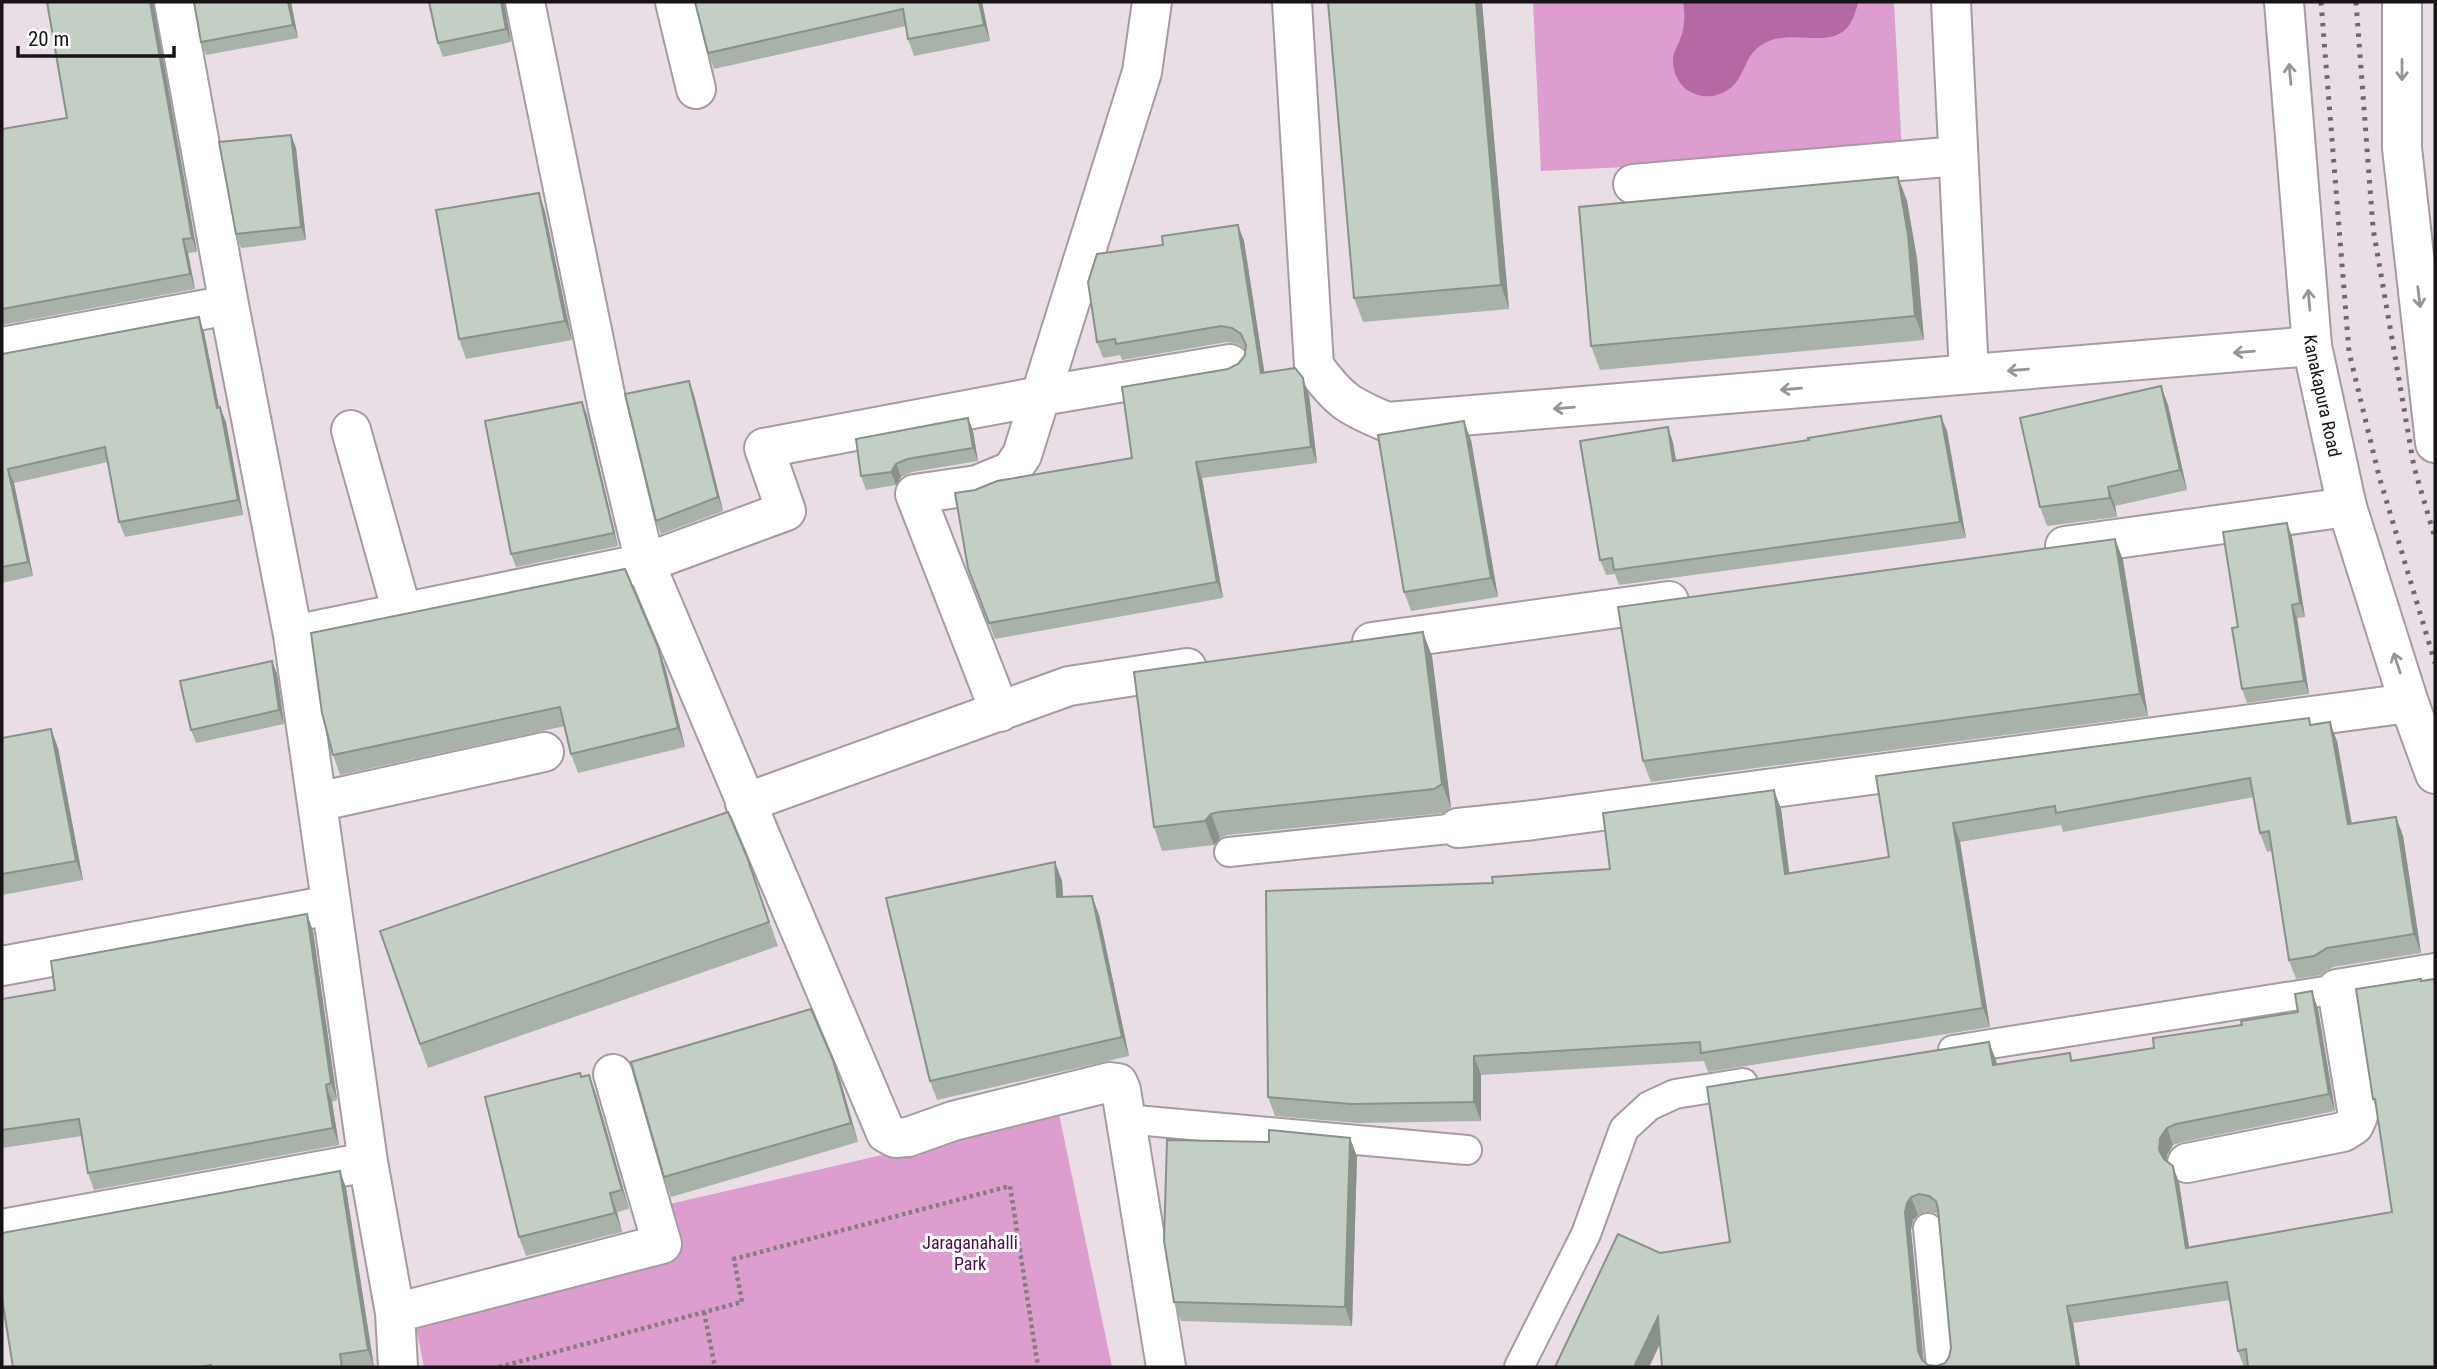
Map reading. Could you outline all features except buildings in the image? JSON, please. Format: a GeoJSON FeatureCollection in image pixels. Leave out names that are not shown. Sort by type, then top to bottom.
{"type":"FeatureCollection","features":[{"type":"Feature","properties":{"kind":"main road"},"geometry":{"type":"LineString","coordinates":[[174,2],[293,635],[368,1162],[396,1313],[398,1367]]}},
{"type":"Feature","properties":{"kind":"main road"},"geometry":{"type":"LineString","coordinates":[[525,2],[608,409],[645,563],[738,810],[886,1133],[895,1138],[908,1137],[953,1121],[1111,1082],[1118,1083],[1166,1367]]}},
{"type":"Feature","properties":{"kind":"main road"},"geometry":{"type":"LineString","coordinates":[[675,2],[696,89]]}},
{"type":"Feature","properties":{"kind":"main road"},"geometry":{"type":"LineString","coordinates":[[1000,712],[915,494],[977,485],[1011,471],[1022,455],[1142,72],[1152,2]]}},
{"type":"Feature","properties":{"kind":"main road"},"geometry":{"type":"LineString","coordinates":[[1292,2],[1314,366],[1330,389],[1352,408],[1387,422],[2312,346]]}},
{"type":"Feature","properties":{"kind":"main road"},"geometry":{"type":"LineString","coordinates":[[1951,2],[1969,374]]}},
{"type":"Feature","properties":{"kind":"main road","name":"Kanakapura Road"},"geometry":{"type":"LineString","coordinates":[[2284,2],[2312,346],[2347,507],[2409,703],[2435,774]]}},
{"type":"Feature","properties":{"kind":"main road"},"geometry":{"type":"LineString","coordinates":[[2402,2],[2402,148],[2435,443]]}},
{"type":"Feature","properties":{"kind":"main road"},"geometry":{"type":"LineString","coordinates":[[1633,184],[1958,156]]}},
{"type":"Feature","properties":{"kind":"main road"},"geometry":{"type":"LineString","coordinates":[[2,347],[229,305]]}},
{"type":"Feature","properties":{"kind":"main road"},"geometry":{"type":"LineString","coordinates":[[293,635],[645,563],[786,511],[764,448],[1230,364]]}},
{"type":"Feature","properties":{"kind":"main road"},"geometry":{"type":"LineString","coordinates":[[351,430],[402,612]]}},
{"type":"Feature","properties":{"kind":"main road"},"geometry":{"type":"LineString","coordinates":[[2029,551],[2347,507]]}},
{"type":"Feature","properties":{"kind":"main road"},"geometry":{"type":"LineString","coordinates":[[1339,647],[1698,597]]}},
{"type":"Feature","properties":{"kind":"main road"},"geometry":{"type":"LineString","coordinates":[[738,810],[1069,686],[1214,664]]}},
{"type":"Feature","properties":{"kind":"main road"},"geometry":{"type":"LineString","coordinates":[[1458,828],[2409,703]]}},
{"type":"Feature","properties":{"kind":"main road"},"geometry":{"type":"LineString","coordinates":[[317,802],[544,752]]}},
{"type":"Feature","properties":{"kind":"main road"},"geometry":{"type":"LineString","coordinates":[[2,966],[331,905]]}},
{"type":"Feature","properties":{"kind":"main road"},"geometry":{"type":"LineString","coordinates":[[2187,1163],[2343,1132],[2354,1125],[2358,1116],[2337,989],[2435,973]]}},
{"type":"Feature","properties":{"kind":"main road"},"geometry":{"type":"LineString","coordinates":[[396,1313],[662,1244],[613,1074]]}},
{"type":"Feature","properties":{"kind":"main road"},"geometry":{"type":"LineString","coordinates":[[2,1229],[368,1162]]}},
{"type":"Feature","properties":{"kind":"lane"},"geometry":{"type":"LineString","coordinates":[[1228,852],[1458,828]]}},
{"type":"Feature","properties":{"kind":"lane"},"geometry":{"type":"LineString","coordinates":[[1931,1054],[2337,989]]}},
{"type":"Feature","properties":{"kind":"lane"},"geometry":{"type":"LineString","coordinates":[[1519,1367],[1586,1234],[1624,1129],[1649,1106],[1675,1094],[1769,1079]]}},
{"type":"Feature","properties":{"kind":"lane"},"geometry":{"type":"LineString","coordinates":[[1125,1119],[1467,1150]]}},
{"type":"Feature","properties":{"kind":"lane"},"geometry":{"type":"LineString","coordinates":[[1928,1228],[1941,1367]]}},
{"type":"Feature","properties":{"kind":"path"},"geometry":{"type":"LineString","coordinates":[[499,1367],[742,1302],[734,1259],[1010,1186],[1038,1367]]}},
{"type":"Feature","properties":{"kind":"path"},"geometry":{"type":"LineString","coordinates":[[704,1312],[715,1367]]}},
{"type":"Feature","properties":{"kind":"green space"},"geometry":{"type":"Polygon","coordinates":[[[1533,2],[1894,2],[1902,154],[1541,171],[1533,2]]]}},
{"type":"Feature","properties":{"kind":"green space","name":"Jaraganahalli Park"},"geometry":{"type":"Polygon","coordinates":[[[1059,1114],[1112,1367],[424,1367],[414,1316],[680,1253],[670,1204],[1059,1114]]]}},
{"type":"Feature","properties":{"kind":"shaded area"},"geometry":{"type":"Polygon","coordinates":[[[1683,2],[1858,2],[1852,20],[1843,31],[1832,37],[1791,37],[1763,44],[1751,55],[1735,84],[1719,95],[1706,96],[1693,93],[1684,87],[1674,69],[1674,55],[1684,26],[1683,2]]]}},
{"type":"Feature","properties":{"kind":"railway"},"geometry":{"type":"LineString","coordinates":[[2321,2],[2349,352],[2379,476],[2435,663]]}},
{"type":"Feature","properties":{"kind":"railway"},"geometry":{"type":"LineString","coordinates":[[2356,2],[2373,228],[2414,467],[2435,538]]}}]}
